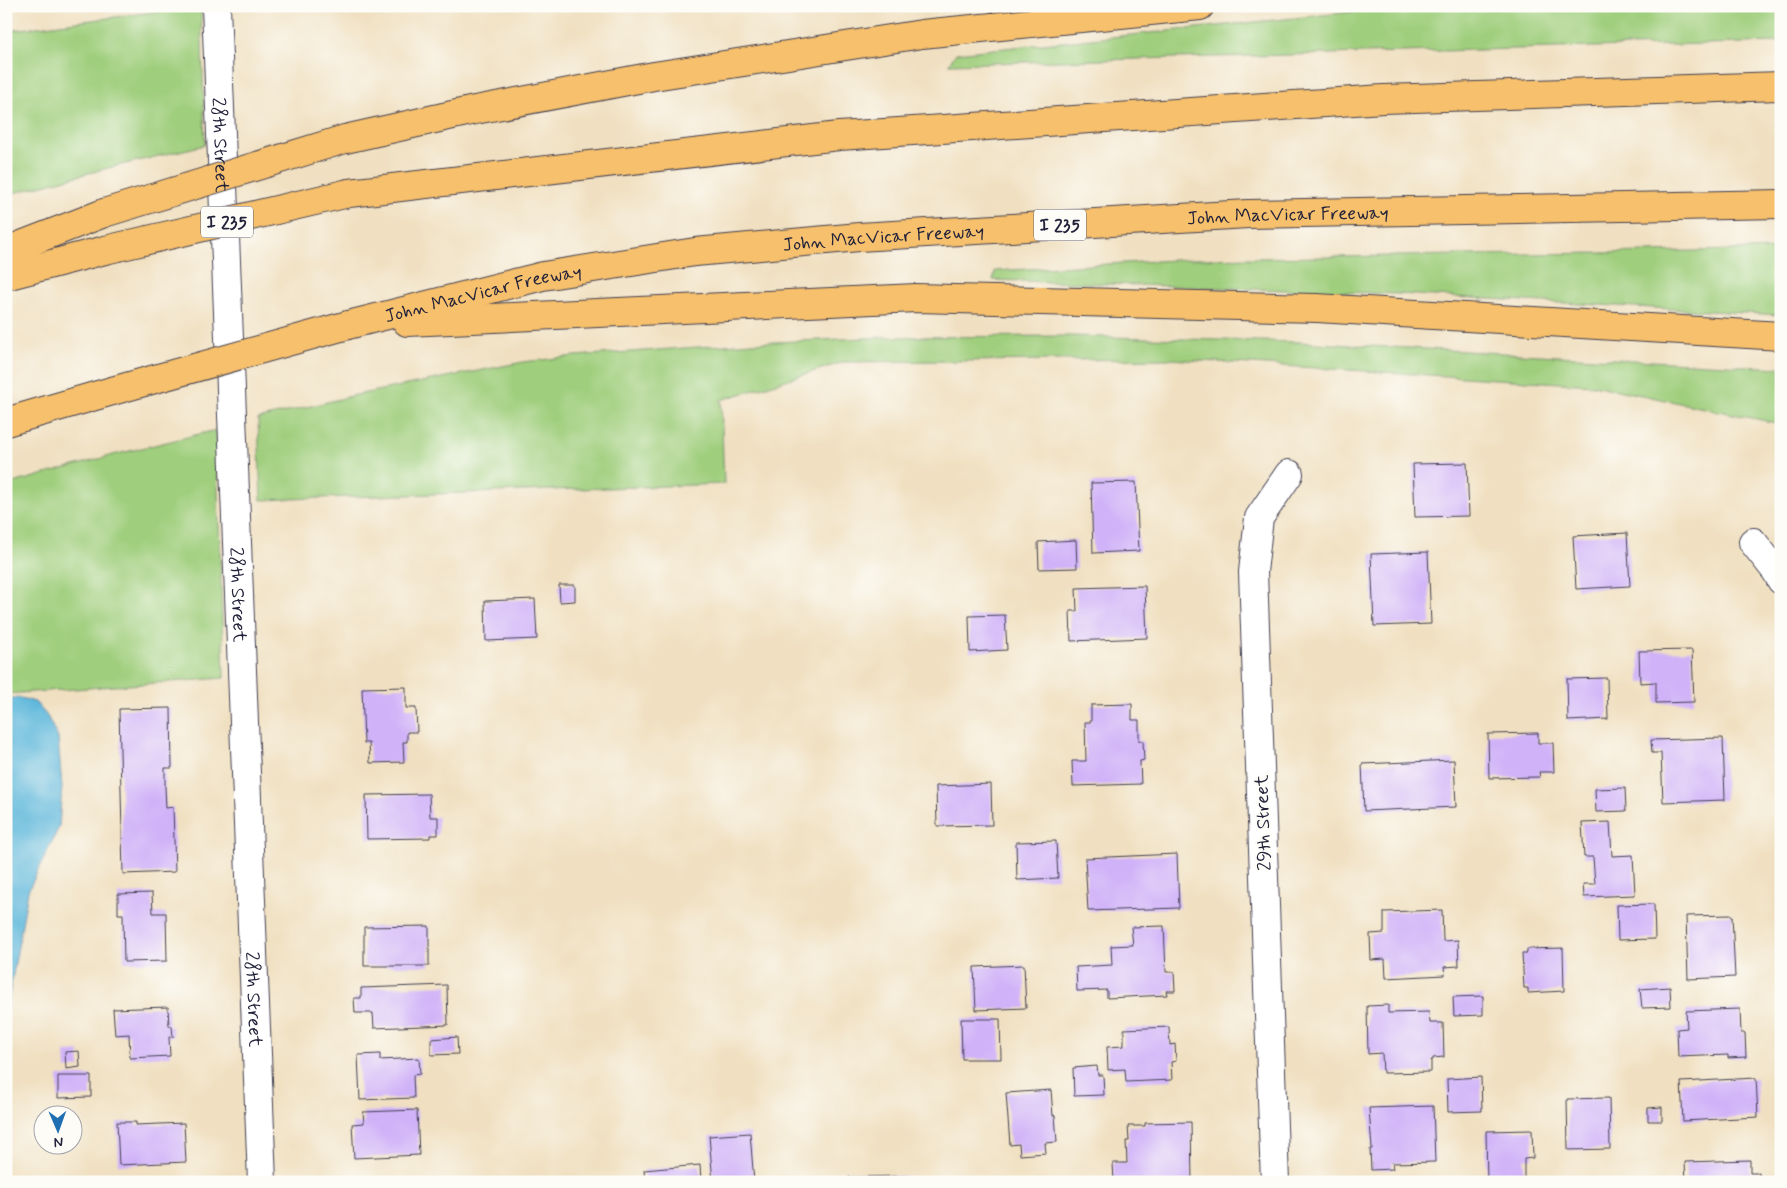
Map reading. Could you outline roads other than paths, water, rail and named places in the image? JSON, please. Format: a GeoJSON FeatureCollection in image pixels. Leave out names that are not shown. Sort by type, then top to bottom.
{"type":"FeatureCollection","features":[{"type":"Feature","properties":{"kind":"highway"},"geometry":{"type":"LineString","coordinates":[[6,251],[104,213],[345,139],[475,110],[654,76],[922,34],[1200,6]]}},
{"type":"Feature","properties":{"kind":"highway","name":"I 235"},"geometry":{"type":"LineString","coordinates":[[6,276],[104,250],[349,194],[849,136],[1382,99],[1781,86]]}},
{"type":"Feature","properties":{"kind":"highway","name":"John MacVicar Freeway"},"geometry":{"type":"LineString","coordinates":[[6,422],[348,325],[543,276],[695,252],[859,237],[1248,214],[1781,204]]}},
{"type":"Feature","properties":{"kind":"highway"},"geometry":{"type":"LineString","coordinates":[[348,325],[916,298],[1317,308],[1781,336]]}},
{"type":"Feature","properties":{"kind":"street","name":"28th Street"},"geometry":{"type":"LineString","coordinates":[[216,6],[262,1182]]}},
{"type":"Feature","properties":{"kind":"street","name":"29th Street"},"geometry":{"type":"LineString","coordinates":[[1275,1182],[1253,572],[1259,518],[1288,474]]}},
{"type":"Feature","properties":{"kind":"street"},"geometry":{"type":"LineString","coordinates":[[1753,542],[1781,580]]}},
{"type":"Feature","properties":{"kind":"water"},"geometry":{"type":"Polygon","coordinates":[[[6,698],[21,698],[35,702],[47,716],[58,738],[62,787],[59,827],[28,891],[6,1013],[6,698]]]}}]}
